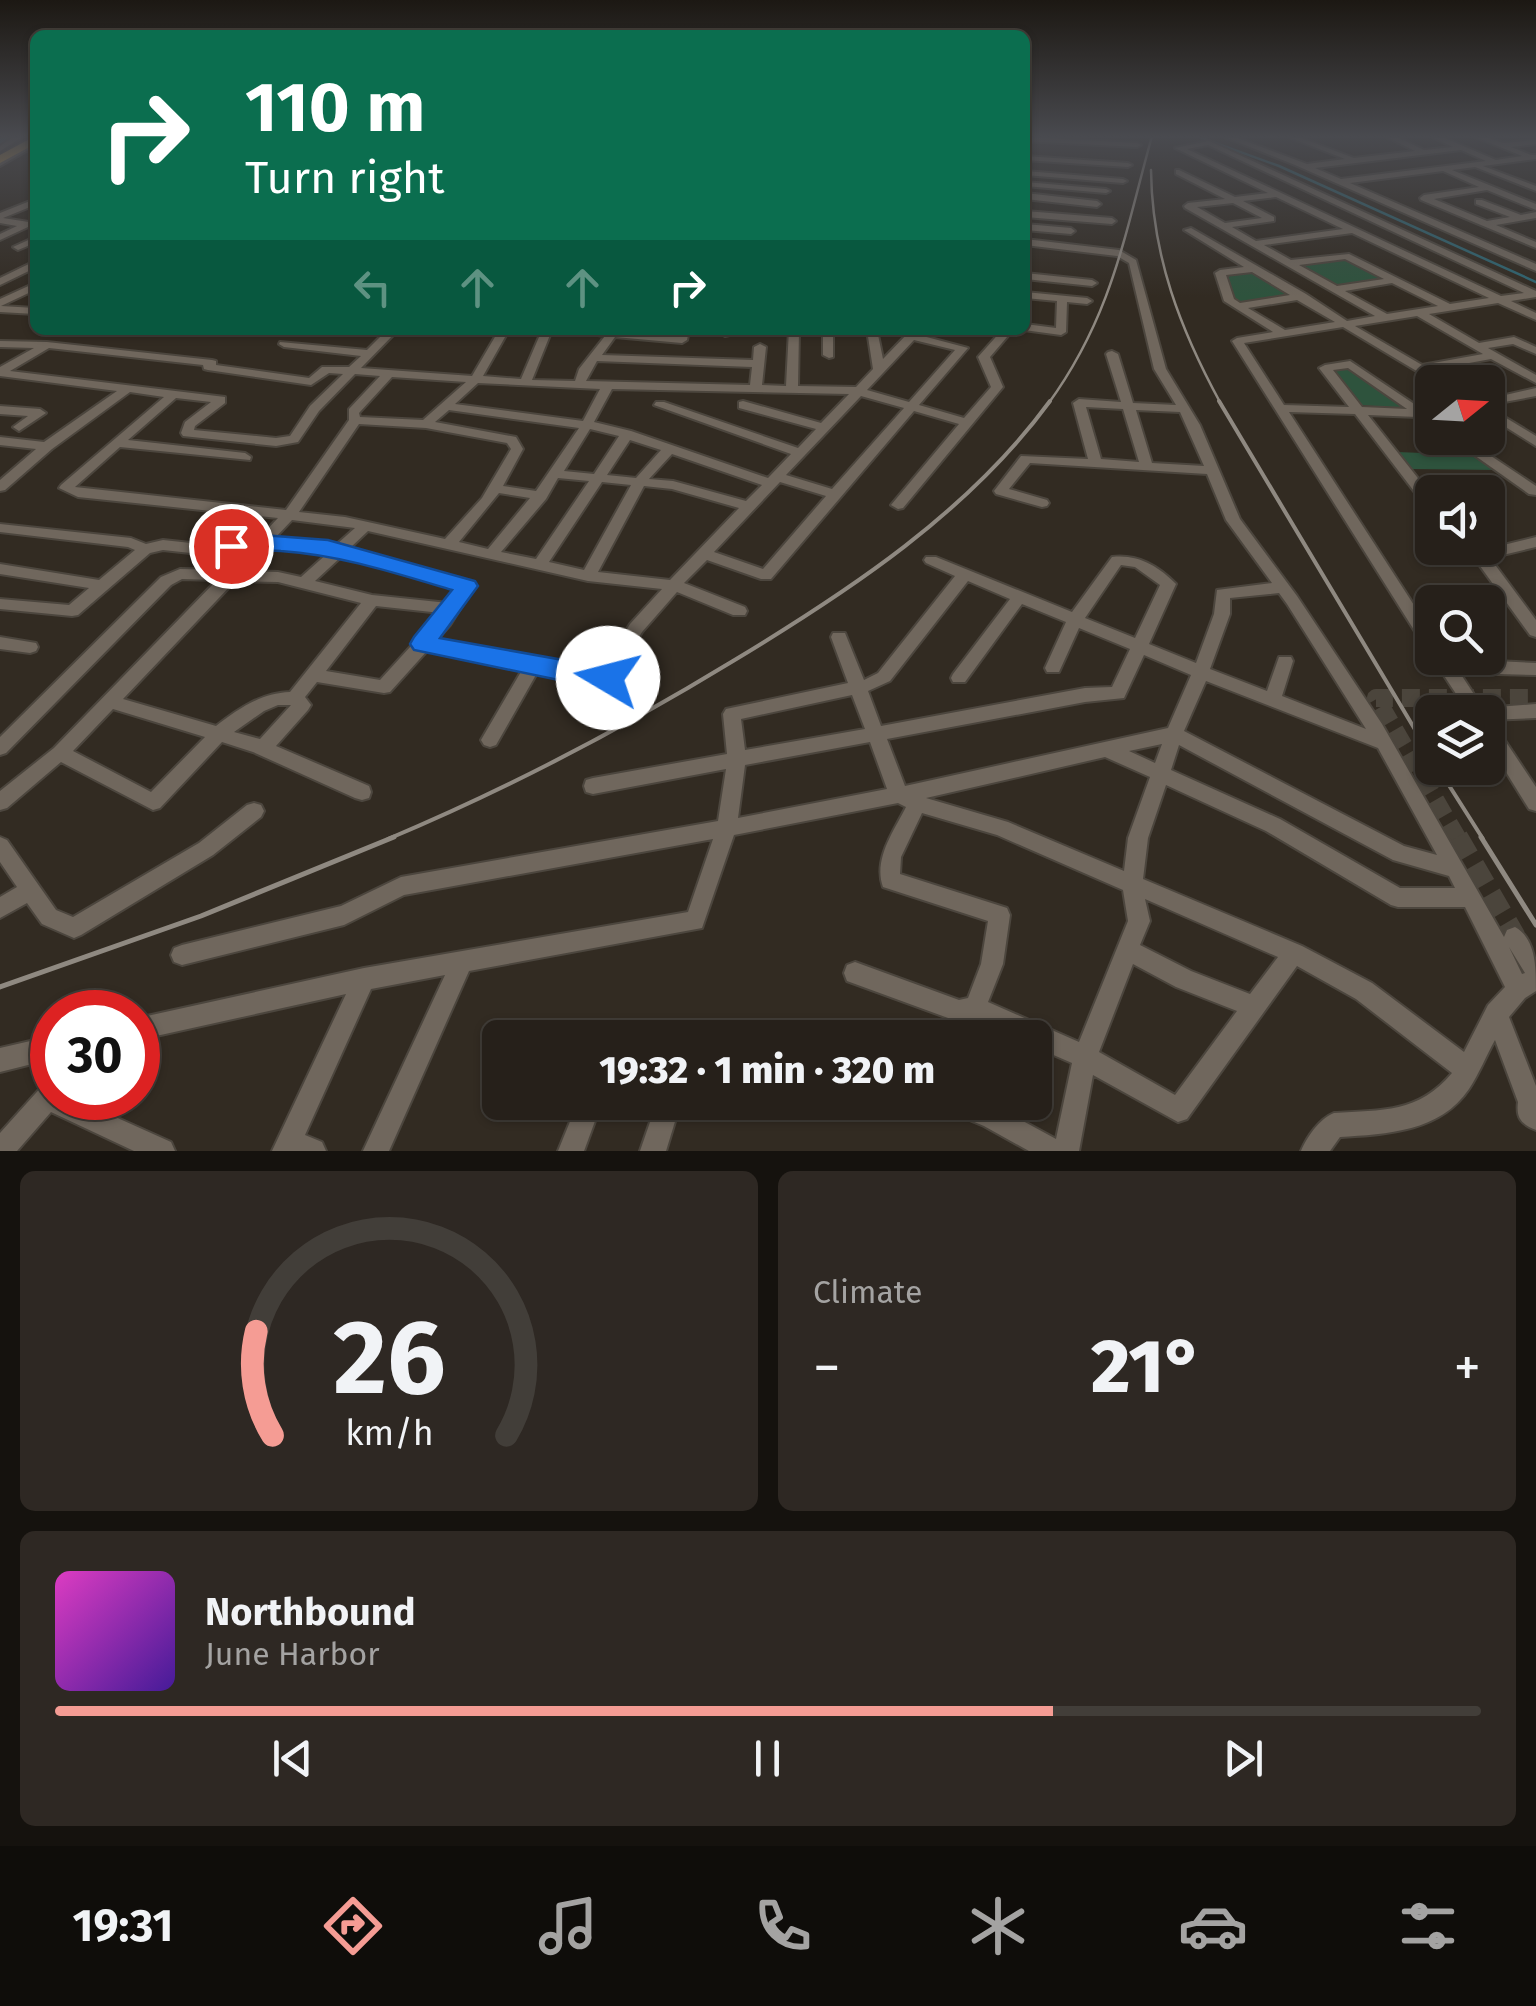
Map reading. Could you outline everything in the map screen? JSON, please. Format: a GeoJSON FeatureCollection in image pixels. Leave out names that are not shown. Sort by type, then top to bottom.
{"type":"FeatureCollection","features":[{"type":"Feature","properties":{"kind":"street"},"geometry":{"type":"LineString","coordinates":[[1214,190],[1271,219],[1223,226]]}},
{"type":"Feature","properties":{"kind":"street"},"geometry":{"type":"LineString","coordinates":[[1267,190],[1536,317]]}},
{"type":"Feature","properties":{"kind":"street"},"geometry":{"type":"LineString","coordinates":[[1386,318],[1188,206],[1312,190],[1535,294]]}},
{"type":"Feature","properties":{"kind":"street"},"geometry":{"type":"LineString","coordinates":[[1355,190],[1410,221],[1450,230],[1536,268]]}},
{"type":"Feature","properties":{"kind":"street"},"geometry":{"type":"LineString","coordinates":[[1477,190],[1424,198],[1536,245]]}},
{"type":"Feature","properties":{"kind":"street"},"geometry":{"type":"LineString","coordinates":[[1493,190],[1536,207]]}},
{"type":"Feature","properties":{"kind":"street"},"geometry":{"type":"LineString","coordinates":[[1510,196],[1528,190]]}},
{"type":"Feature","properties":{"kind":"street"},"geometry":{"type":"LineString","coordinates":[[1030,197],[1097,204]]}},
{"type":"Feature","properties":{"kind":"street"},"geometry":{"type":"LineString","coordinates":[[1479,202],[1536,225]]}},
{"type":"Feature","properties":{"kind":"street"},"geometry":{"type":"LineString","coordinates":[[0,218],[30,204]]}},
{"type":"Feature","properties":{"kind":"street"},"geometry":{"type":"LineString","coordinates":[[1030,214],[1112,221]]}},
{"type":"Feature","properties":{"kind":"street"},"geometry":{"type":"LineString","coordinates":[[1450,230],[1536,214]]}},
{"type":"Feature","properties":{"kind":"street"},"geometry":{"type":"LineString","coordinates":[[0,218],[30,225]]}},
{"type":"Feature","properties":{"kind":"street"},"geometry":{"type":"LineString","coordinates":[[1070,218],[1072,239]]}},
{"type":"Feature","properties":{"kind":"street"},"geometry":{"type":"LineString","coordinates":[[1391,227],[1410,221]]}},
{"type":"Feature","properties":{"kind":"street"},"geometry":{"type":"LineString","coordinates":[[0,237],[30,226]]}},
{"type":"Feature","properties":{"kind":"street"},"geometry":{"type":"LineString","coordinates":[[1030,228],[1119,253],[1133,262],[1160,370],[1194,426],[1233,520],[1283,587],[1384,742],[1472,898],[1530,979]]}},
{"type":"Feature","properties":{"kind":"street"},"geometry":{"type":"LineString","coordinates":[[1188,230],[1415,366]]}},
{"type":"Feature","properties":{"kind":"street"},"geometry":{"type":"LineString","coordinates":[[1220,248],[1352,230]]}},
{"type":"Feature","properties":{"kind":"street"},"geometry":{"type":"LineString","coordinates":[[1030,242],[1072,239]]}},
{"type":"Feature","properties":{"kind":"street"},"geometry":{"type":"LineString","coordinates":[[18,247],[30,242]]}},
{"type":"Feature","properties":{"kind":"street"},"geometry":{"type":"LineString","coordinates":[[1291,263],[1346,256],[1448,308]]}},
{"type":"Feature","properties":{"kind":"street"},"geometry":{"type":"LineString","coordinates":[[0,282],[30,267]]}},
{"type":"Feature","properties":{"kind":"street"},"geometry":{"type":"LineString","coordinates":[[1255,269],[1220,273],[1229,302],[1284,334]]}},
{"type":"Feature","properties":{"kind":"street"},"geometry":{"type":"LineString","coordinates":[[1030,277],[1092,283]]}},
{"type":"Feature","properties":{"kind":"street"},"geometry":{"type":"LineString","coordinates":[[1339,289],[1394,280]]}},
{"type":"Feature","properties":{"kind":"street"},"geometry":{"type":"LineString","coordinates":[[0,306],[30,289]]}},
{"type":"Feature","properties":{"kind":"street"},"geometry":{"type":"LineString","coordinates":[[1415,618],[1236,343],[1268,334],[1535,294]]}},
{"type":"Feature","properties":{"kind":"street"},"geometry":{"type":"LineString","coordinates":[[1030,295],[1088,301]]}},
{"type":"Feature","properties":{"kind":"street"},"geometry":{"type":"LineString","coordinates":[[1238,307],[1302,296]]}},
{"type":"Feature","properties":{"kind":"street"},"geometry":{"type":"LineString","coordinates":[[1030,328],[1060,332],[1062,298]]}},
{"type":"Feature","properties":{"kind":"street"},"geometry":{"type":"LineString","coordinates":[[0,306],[30,310]]}},
{"type":"Feature","properties":{"kind":"street"},"geometry":{"type":"LineString","coordinates":[[1420,312],[1536,380]]}},
{"type":"Feature","properties":{"kind":"street"},"geometry":{"type":"LineString","coordinates":[[0,372],[221,400],[189,426],[187,433],[276,442],[294,440],[314,410],[388,335]]}},
{"type":"Feature","properties":{"kind":"street"},"geometry":{"type":"LineString","coordinates":[[426,424],[476,380],[501,335]]}},
{"type":"Feature","properties":{"kind":"street"},"geometry":{"type":"LineString","coordinates":[[525,383],[545,335]]}},
{"type":"Feature","properties":{"kind":"street"},"geometry":{"type":"LineString","coordinates":[[579,385],[612,335]]}},
{"type":"Feature","properties":{"kind":"street"},"geometry":{"type":"LineString","coordinates":[[639,335],[682,340],[683,335]]}},
{"type":"Feature","properties":{"kind":"street"},"geometry":{"type":"LineString","coordinates":[[792,389],[794,335]]}},
{"type":"Feature","properties":{"kind":"street"},"geometry":{"type":"LineString","coordinates":[[828,335],[829,354]]}},
{"type":"Feature","properties":{"kind":"street"},"geometry":{"type":"LineString","coordinates":[[873,335],[879,368]]}},
{"type":"Feature","properties":{"kind":"street"},"geometry":{"type":"LineString","coordinates":[[423,644],[608,678],[636,628],[674,584],[912,335]]}},
{"type":"Feature","properties":{"kind":"street"},"geometry":{"type":"LineString","coordinates":[[702,553],[766,575],[962,348],[920,335]]}},
{"type":"Feature","properties":{"kind":"street"},"geometry":{"type":"LineString","coordinates":[[898,505],[998,386],[984,357],[1004,335]]}},
{"type":"Feature","properties":{"kind":"street"},"geometry":{"type":"LineString","coordinates":[[1478,346],[1514,340],[1536,351]]}},
{"type":"Feature","properties":{"kind":"street"},"geometry":{"type":"LineString","coordinates":[[0,344],[183,358],[212,363],[208,368],[311,382],[326,368],[525,383],[858,391],[965,422]]}},
{"type":"Feature","properties":{"kind":"street"},"geometry":{"type":"LineString","coordinates":[[284,344],[370,354]]}},
{"type":"Feature","properties":{"kind":"street"},"geometry":{"type":"LineString","coordinates":[[0,372],[47,345]]}},
{"type":"Feature","properties":{"kind":"street"},"geometry":{"type":"LineString","coordinates":[[743,435],[743,405],[760,348]]}},
{"type":"Feature","properties":{"kind":"street"},"geometry":{"type":"LineString","coordinates":[[1112,354],[1147,466]]}},
{"type":"Feature","properties":{"kind":"street"},"geometry":{"type":"LineString","coordinates":[[1441,365],[1494,355]]}},
{"type":"Feature","properties":{"kind":"street"},"geometry":{"type":"LineString","coordinates":[[594,358],[758,364]]}},
{"type":"Feature","properties":{"kind":"street"},"geometry":{"type":"LineString","coordinates":[[1415,406],[1350,364],[1326,368],[1415,484]]}},
{"type":"Feature","properties":{"kind":"street"},"geometry":{"type":"LineString","coordinates":[[0,802],[60,753],[291,512],[355,420],[353,412],[388,375]]}},
{"type":"Feature","properties":{"kind":"street"},"geometry":{"type":"LineString","coordinates":[[491,554],[542,496],[589,424],[608,385]]}},
{"type":"Feature","properties":{"kind":"street"},"geometry":{"type":"LineString","coordinates":[[697,420],[705,387]]}},
{"type":"Feature","properties":{"kind":"street"},"geometry":{"type":"LineString","coordinates":[[0,487],[48,446],[129,388]]}},
{"type":"Feature","properties":{"kind":"street"},"geometry":{"type":"LineString","coordinates":[[1505,398],[1536,392]]}},
{"type":"Feature","properties":{"kind":"street"},"geometry":{"type":"LineString","coordinates":[[175,394],[66,488],[78,493],[242,511],[291,512],[588,576],[674,584],[739,611]]}},
{"type":"Feature","properties":{"kind":"street"},"geometry":{"type":"LineString","coordinates":[[660,404],[798,452]]}},
{"type":"Feature","properties":{"kind":"street"},"geometry":{"type":"LineString","coordinates":[[1096,463],[1079,404],[1183,409]]}},
{"type":"Feature","properties":{"kind":"street"},"geometry":{"type":"LineString","coordinates":[[743,405],[822,427]]}},
{"type":"Feature","properties":{"kind":"street"},"geometry":{"type":"LineString","coordinates":[[445,406],[589,424],[836,495]]}},
{"type":"Feature","properties":{"kind":"street"},"geometry":{"type":"LineString","coordinates":[[1280,408],[1415,414]]}},
{"type":"Feature","properties":{"kind":"street"},"geometry":{"type":"LineString","coordinates":[[0,410],[40,413],[19,428]]}},
{"type":"Feature","properties":{"kind":"street"},"geometry":{"type":"LineString","coordinates":[[355,420],[426,424],[512,440],[517,449],[496,488],[448,545]]}},
{"type":"Feature","properties":{"kind":"street"},"geometry":{"type":"LineString","coordinates":[[1505,423],[1536,442]]}},
{"type":"Feature","properties":{"kind":"street"},"geometry":{"type":"LineString","coordinates":[[540,565],[627,434]]}},
{"type":"Feature","properties":{"kind":"street"},"geometry":{"type":"LineString","coordinates":[[1,442],[48,446]]}},
{"type":"Feature","properties":{"kind":"street"},"geometry":{"type":"LineString","coordinates":[[116,443],[244,457]]}},
{"type":"Feature","properties":{"kind":"street"},"geometry":{"type":"LineString","coordinates":[[588,576],[641,480],[670,448]]}},
{"type":"Feature","properties":{"kind":"street"},"geometry":{"type":"LineString","coordinates":[[1481,455],[1534,491]]}},
{"type":"Feature","properties":{"kind":"street"},"geometry":{"type":"LineString","coordinates":[[1042,503],[1001,491],[1026,459],[1210,470]]}},
{"type":"Feature","properties":{"kind":"street"},"geometry":{"type":"LineString","coordinates":[[555,474],[673,485],[748,506]]}},
{"type":"Feature","properties":{"kind":"street"},"geometry":{"type":"LineString","coordinates":[[496,488],[542,496]]}},
{"type":"Feature","properties":{"kind":"street"},"geometry":{"type":"LineString","coordinates":[[305,582],[365,526]]}},
{"type":"Feature","properties":{"kind":"street"},"geometry":{"type":"LineString","coordinates":[[0,528],[131,543],[145,549]]}},
{"type":"Feature","properties":{"kind":"street"},"geometry":{"type":"LineString","coordinates":[[0,604],[72,611],[99,584],[145,549],[164,545],[200,549],[262,542],[340,550],[467,586],[452,609],[384,687],[315,675]]}},
{"type":"Feature","properties":{"kind":"street"},"geometry":{"type":"LineString","coordinates":[[1505,547],[1536,542]]}},
{"type":"Feature","properties":{"kind":"street"},"geometry":{"type":"LineString","coordinates":[[930,560],[1201,672],[1384,742]]}},
{"type":"Feature","properties":{"kind":"street"},"geometry":{"type":"LineString","coordinates":[[593,786],[1085,695],[1118,693],[1168,584],[1139,563],[1117,560],[1075,620],[1053,668]]}},
{"type":"Feature","properties":{"kind":"street"},"geometry":{"type":"LineString","coordinates":[[1487,565],[1536,632]]}},
{"type":"Feature","properties":{"kind":"street"},"geometry":{"type":"LineString","coordinates":[[0,570],[99,584]]}},
{"type":"Feature","properties":{"kind":"street"},"geometry":{"type":"LineString","coordinates":[[0,748],[166,581],[180,574],[220,578],[230,574],[305,582],[372,600],[452,609]]}},
{"type":"Feature","properties":{"kind":"street"},"geometry":{"type":"LineString","coordinates":[[160,1025],[364,979],[695,921],[726,828],[737,758],[732,714],[861,688],[884,677],[964,574]]}},
{"type":"Feature","properties":{"kind":"street"},"geometry":{"type":"LineString","coordinates":[[1066,1151],[1085,1058],[1139,921],[1132,883],[1138,838],[1222,614],[1222,594],[1283,587]]}},
{"type":"Feature","properties":{"kind":"street"},"geometry":{"type":"LineString","coordinates":[[958,678],[1019,596]]}},
{"type":"Feature","properties":{"kind":"street"},"geometry":{"type":"LineString","coordinates":[[295,698],[372,600]]}},
{"type":"Feature","properties":{"kind":"street"},"geometry":{"type":"LineString","coordinates":[[839,637],[876,735],[911,796],[1001,828],[1294,953],[1364,991],[1465,1068]]}},
{"type":"Feature","properties":{"kind":"street"},"geometry":{"type":"LineString","coordinates":[[0,643],[30,647]]}},
{"type":"Feature","properties":{"kind":"street"},"geometry":{"type":"LineString","coordinates":[[1272,700],[1285,661]]}},
{"type":"Feature","properties":{"kind":"street"},"geometry":{"type":"LineString","coordinates":[[490,740],[533,666]]}},
{"type":"Feature","properties":{"kind":"street"},"geometry":{"type":"LineString","coordinates":[[1505,667],[1536,669]]}},
{"type":"Feature","properties":{"kind":"street"},"geometry":{"type":"LineString","coordinates":[[60,753],[152,802],[260,703],[284,696],[295,698],[302,704],[263,748]]}},
{"type":"Feature","properties":{"kind":"street"},"geometry":{"type":"LineString","coordinates":[[110,701],[263,748],[362,792]]}},
{"type":"Feature","properties":{"kind":"street"},"geometry":{"type":"LineString","coordinates":[[1505,713],[1536,711]]}},
{"type":"Feature","properties":{"kind":"street"},"geometry":{"type":"LineString","coordinates":[[182,955],[344,915],[401,886],[911,796],[1174,734],[1400,854],[1456,869]]}},
{"type":"Feature","properties":{"kind":"street"},"geometry":{"type":"LineString","coordinates":[[1106,749],[1273,825],[1398,898],[1472,898]]}},
{"type":"Feature","properties":{"kind":"street"},"geometry":{"type":"LineString","coordinates":[[1505,755],[1536,803]]}},
{"type":"Feature","properties":{"kind":"street"},"geometry":{"type":"LineString","coordinates":[[911,796],[891,857],[890,880],[1000,915],[992,964],[975,1008]]}},
{"type":"Feature","properties":{"kind":"street"},"geometry":{"type":"LineString","coordinates":[[0,848],[49,918],[74,928],[206,848],[254,811]]}},
{"type":"Feature","properties":{"kind":"street"},"geometry":{"type":"LineString","coordinates":[[0,908],[28,890]]}},
{"type":"Feature","properties":{"kind":"street"},"geometry":{"type":"LineString","coordinates":[[1515,938],[1530,979]]}},
{"type":"Feature","properties":{"kind":"street"},"geometry":{"type":"LineString","coordinates":[[1130,950],[1184,980],[1254,1007]]}},
{"type":"Feature","properties":{"kind":"street"},"geometry":{"type":"LineString","coordinates":[[854,973],[958,1011],[975,1008],[1085,1058],[1178,1110],[1294,953]]}},
{"type":"Feature","properties":{"kind":"street"},"geometry":{"type":"LineString","coordinates":[[376,1151],[462,962]]}},
{"type":"Feature","properties":{"kind":"street"},"geometry":{"type":"LineString","coordinates":[[296,1148],[364,979]]}},
{"type":"Feature","properties":{"kind":"street"},"geometry":{"type":"LineString","coordinates":[[1314,1151],[1334,1125],[1410,1116],[1434,1107],[1451,1093],[1496,1013],[1530,979]]}},
{"type":"Feature","properties":{"kind":"street"},"geometry":{"type":"LineString","coordinates":[[1496,1013],[1530,1102],[1529,1112],[1536,1118]]}},
{"type":"Feature","properties":{"kind":"street"},"geometry":{"type":"LineString","coordinates":[[0,1060],[30,1053]]}},
{"type":"Feature","properties":{"kind":"street"},"geometry":{"type":"LineString","coordinates":[[1,1151],[30,1118]]}},
{"type":"Feature","properties":{"kind":"street"},"geometry":{"type":"LineString","coordinates":[[100,1120],[162,1151]]}},
{"type":"Feature","properties":{"kind":"street"},"geometry":{"type":"LineString","coordinates":[[571,1151],[583,1120]]}},
{"type":"Feature","properties":{"kind":"street"},"geometry":{"type":"LineString","coordinates":[[653,1151],[663,1120]]}},
{"type":"Feature","properties":{"kind":"street"},"geometry":{"type":"LineString","coordinates":[[999,1120],[1053,1151]]}},
{"type":"Feature","properties":{"kind":"green space"},"geometry":{"type":"Polygon","coordinates":[[[1345,258],[1383,279],[1337,286],[1300,265],[1345,258]]]}},
{"type":"Feature","properties":{"kind":"green space"},"geometry":{"type":"Polygon","coordinates":[[[1253,271],[1291,295],[1240,304],[1232,298],[1225,275],[1253,271]]]}},
{"type":"Feature","properties":{"kind":"green space"},"geometry":{"type":"Polygon","coordinates":[[[1348,367],[1407,408],[1358,405],[1329,369],[1348,367]]]}},
{"type":"Feature","properties":{"kind":"green space"},"geometry":{"type":"Polygon","coordinates":[[[1397,452],[1476,455],[1497,470],[1411,469],[1397,452]]]}},
{"type":"Feature","properties":{"kind":"waterway"},"geometry":{"type":"LineString","coordinates":[[1332,190],[1536,282]]}},
{"type":"Feature","properties":{"kind":"tunnel"},"geometry":{"type":"LineString","coordinates":[[1458,839],[1376,698],[1536,698]]}},
{"type":"Feature","properties":{"kind":"tunnel"},"geometry":{"type":"LineString","coordinates":[[1457,837],[1515,937]]}},
{"type":"Feature","properties":{"kind":"railway"},"geometry":{"type":"LineString","coordinates":[[1050,401],[1102,307],[1138,190]]}},
{"type":"Feature","properties":{"kind":"railway"},"geometry":{"type":"LineString","coordinates":[[1152,190],[1157,232],[1171,291],[1221,404]]}},
{"type":"Feature","properties":{"kind":"railway"},"geometry":{"type":"LineString","coordinates":[[388,839],[477,800],[607,734],[820,606],[945,514],[983,479],[1050,401]]}},
{"type":"Feature","properties":{"kind":"railway"},"geometry":{"type":"LineString","coordinates":[[1219,401],[1415,730]]}},
{"type":"Feature","properties":{"kind":"railway"},"geometry":{"type":"LineString","coordinates":[[1449,785],[1483,839]]}},
{"type":"Feature","properties":{"kind":"railway"},"geometry":{"type":"LineString","coordinates":[[0,987],[201,916],[394,837]]}},
{"type":"Feature","properties":{"kind":"railway"},"geometry":{"type":"LineString","coordinates":[[1481,837],[1536,925]]}},
{"type":"Feature","properties":{"kind":"route"},"geometry":{"type":"LineString","coordinates":[[231,546],[262,542],[328,547],[467,586],[423,644],[602,680],[608,678]]}}]}
